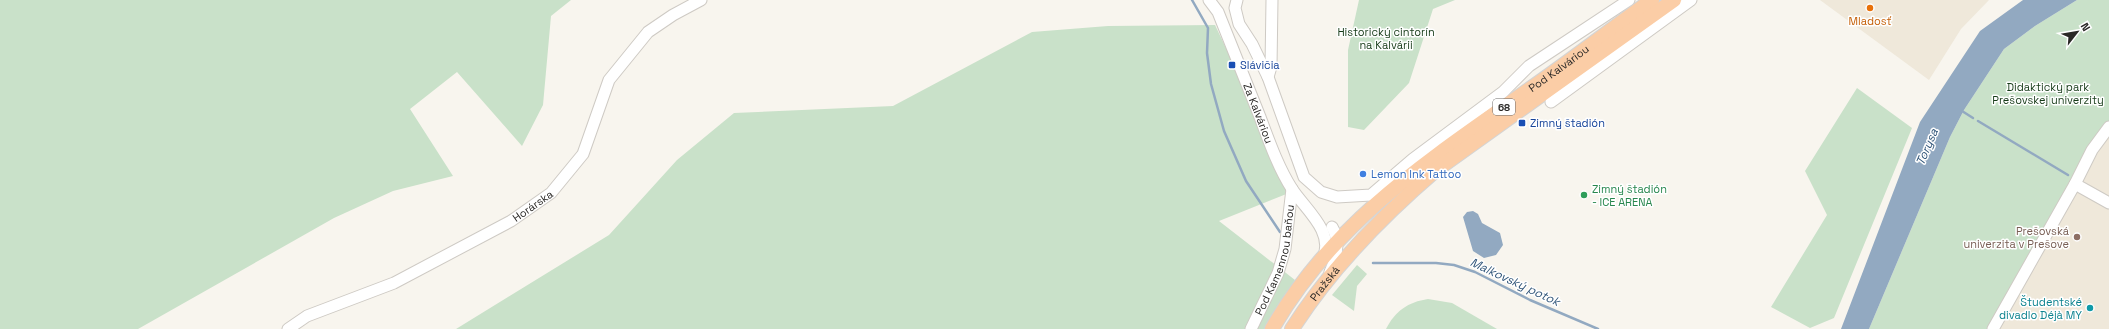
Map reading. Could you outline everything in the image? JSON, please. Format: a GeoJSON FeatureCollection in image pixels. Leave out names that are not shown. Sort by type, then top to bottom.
{"type":"FeatureCollection","features":[{"type":"Feature","properties":{"kind":"main road","name":"Pod Kalváriou"},"geometry":{"type":"LineString","coordinates":[[1330,239],[1359,219],[1391,189],[1427,160],[1528,90],[1652,0]]}},
{"type":"Feature","properties":{"kind":"main road","name":"Pod Kalváriou"},"geometry":{"type":"LineString","coordinates":[[1361,241],[1402,200],[1436,170],[1674,0]]}},
{"type":"Feature","properties":{"kind":"main road","name":"Pražská"},"geometry":{"type":"LineString","coordinates":[[1272,329],[1322,258],[1330,239]]}},
{"type":"Feature","properties":{"kind":"main road","name":"Pražská"},"geometry":{"type":"LineString","coordinates":[[1292,329],[1325,282],[1361,241]]}},
{"type":"Feature","properties":{"kind":"street","name":"Horárska"},"geometry":{"type":"LineString","coordinates":[[288,329],[306,316],[394,283],[511,222],[550,193],[584,154],[609,80],[648,32],[672,15],[701,0]]}},
{"type":"Feature","properties":{"kind":"street","name":"Za Kalváriou"},"geometry":{"type":"LineString","coordinates":[[1209,0],[1218,12],[1272,147],[1292,189],[1330,239]]}},
{"type":"Feature","properties":{"kind":"street"},"geometry":{"type":"LineString","coordinates":[[1268,77],[1271,67],[1272,0]]}},
{"type":"Feature","properties":{"kind":"street","name":"Pod Kalváriou"},"geometry":{"type":"LineString","coordinates":[[1304,177],[1321,192],[1337,197],[1371,195],[1413,159],[1503,92],[1529,66],[1630,0]]}},
{"type":"Feature","properties":{"kind":"street"},"geometry":{"type":"LineString","coordinates":[[1551,102],[1691,0]]}},
{"type":"Feature","properties":{"kind":"street"},"geometry":{"type":"LineString","coordinates":[[1218,12],[1236,4],[1239,24],[1252,44],[1268,77],[1304,177],[1292,189]]}},
{"type":"Feature","properties":{"kind":"street"},"geometry":{"type":"LineString","coordinates":[[1993,329],[2075,184],[2092,150],[2109,127]]}},
{"type":"Feature","properties":{"kind":"street"},"geometry":{"type":"LineString","coordinates":[[2075,184],[2109,203]]}},
{"type":"Feature","properties":{"kind":"street","name":"Pod Kamennou baňou"},"geometry":{"type":"LineString","coordinates":[[1251,329],[1278,273],[1285,249],[1292,189]]}},
{"type":"Feature","properties":{"kind":"street"},"geometry":{"type":"LineString","coordinates":[[1290,214],[1293,211],[1301,209],[1314,218],[1332,227],[1347,225],[1359,219]]}},
{"type":"Feature","properties":{"kind":"street"},"geometry":{"type":"LineString","coordinates":[[1330,239],[1337,238],[1332,227]]}},
{"type":"Feature","properties":{"kind":"street"},"geometry":{"type":"LineString","coordinates":[[1330,239],[1353,244],[1361,241]]}},
{"type":"Feature","properties":{"kind":"street"},"geometry":{"type":"LineString","coordinates":[[1325,282],[1335,262],[1330,239]]}},
{"type":"Feature","properties":{"kind":"shaded area"},"geometry":{"type":"Polygon","coordinates":[[[1820,0],[1989,0],[1961,29],[1929,80],[1820,0]]]}},
{"type":"Feature","properties":{"kind":"shaded area","name":"Prešovská univerzita v Prešove"},"geometry":{"type":"Polygon","coordinates":[[[2109,130],[2109,329],[1991,329],[2109,130]]]}},
{"type":"Feature","properties":{"kind":"green space"},"geometry":{"type":"Polygon","coordinates":[[[0,0],[571,0],[551,16],[543,105],[522,146],[457,72],[410,109],[453,176],[393,191],[334,218],[138,329],[0,329],[0,0]]]}},
{"type":"Feature","properties":{"kind":"green space","name":"Historický cintorín na Kalvárii"},"geometry":{"type":"Polygon","coordinates":[[[1359,0],[1455,0],[1433,9],[1409,83],[1364,130],[1348,127],[1348,50],[1359,0]]]}},
{"type":"Feature","properties":{"kind":"green space","name":"Didaktický park Prešovskej univerzity"},"geometry":{"type":"Polygon","coordinates":[[[2077,0],[2109,0],[2109,130],[1991,329],[1869,329],[1950,137],[1964,110],[2004,49],[2035,26],[2077,0]]]}},
{"type":"Feature","properties":{"kind":"green space"},"geometry":{"type":"Polygon","coordinates":[[[1215,25],[1294,191],[1219,221],[1295,280],[1265,329],[456,329],[609,235],[677,160],[734,113],[893,106],[1032,32],[1108,26],[1215,25]]]}},
{"type":"Feature","properties":{"kind":"green space"},"geometry":{"type":"Polygon","coordinates":[[[1857,88],[1912,128],[1834,318],[1810,328],[1771,307],[1827,215],[1805,171],[1857,88]]]}},
{"type":"Feature","properties":{"kind":"green space"},"geometry":{"type":"Polygon","coordinates":[[[1357,265],[1367,274],[1357,286],[1354,311],[1332,295],[1357,265]]]}},
{"type":"Feature","properties":{"kind":"green space"},"geometry":{"type":"Polygon","coordinates":[[[1428,299],[1452,303],[1497,329],[1386,329],[1398,312],[1403,308],[1414,302],[1428,299]]]}},
{"type":"Feature","properties":{"kind":"water","name":"Torysa"},"geometry":{"type":"Polygon","coordinates":[[[2023,0],[2077,0],[2035,26],[2004,49],[1964,110],[1950,137],[1869,329],[1841,329],[1920,122],[1980,31],[2023,0]]]}},
{"type":"Feature","properties":{"kind":"water"},"geometry":{"type":"Polygon","coordinates":[[[1473,211],[1478,214],[1482,223],[1500,233],[1503,245],[1496,255],[1484,258],[1473,251],[1463,217],[1467,212],[1473,211]]]}},
{"type":"Feature","properties":{"kind":"waterway","name":"Malkovský potok"},"geometry":{"type":"LineString","coordinates":[[1192,0],[1208,28],[1207,53],[1211,84],[1224,131],[1246,181],[1280,232]]}},
{"type":"Feature","properties":{"kind":"waterway"},"geometry":{"type":"LineString","coordinates":[[1962,111],[1973,118]]}},
{"type":"Feature","properties":{"kind":"waterway"},"geometry":{"type":"LineString","coordinates":[[1978,121],[2068,175]]}},
{"type":"Feature","properties":{"kind":"waterway","name":"Malkovský potok"},"geometry":{"type":"LineString","coordinates":[[1373,263],[1436,263],[1454,265],[1475,272],[1530,300],[1598,329]]}},
{"type":"Feature","properties":{"kind":"place","name":"Mladosť"},"geometry":{"type":"Point","coordinates":[1870,8]}},
{"type":"Feature","properties":{"kind":"place","name":"Slávičia"},"geometry":{"type":"Point","coordinates":[1232,65]}},
{"type":"Feature","properties":{"kind":"place","name":"Zimný štadión"},"geometry":{"type":"Point","coordinates":[1522,123]}},
{"type":"Feature","properties":{"kind":"place","name":"Lemon Ink Tattoo"},"geometry":{"type":"Point","coordinates":[1363,174]}},
{"type":"Feature","properties":{"kind":"place","name":"Zimný štadión - ICE ARENA"},"geometry":{"type":"Point","coordinates":[1584,195]}},
{"type":"Feature","properties":{"kind":"place","name":"Prešovská univerzita v Prešove"},"geometry":{"type":"Point","coordinates":[2077,237]}},
{"type":"Feature","properties":{"kind":"place","name":"Študentské divadlo Déjà MY"},"geometry":{"type":"Point","coordinates":[2090,308]}}]}
